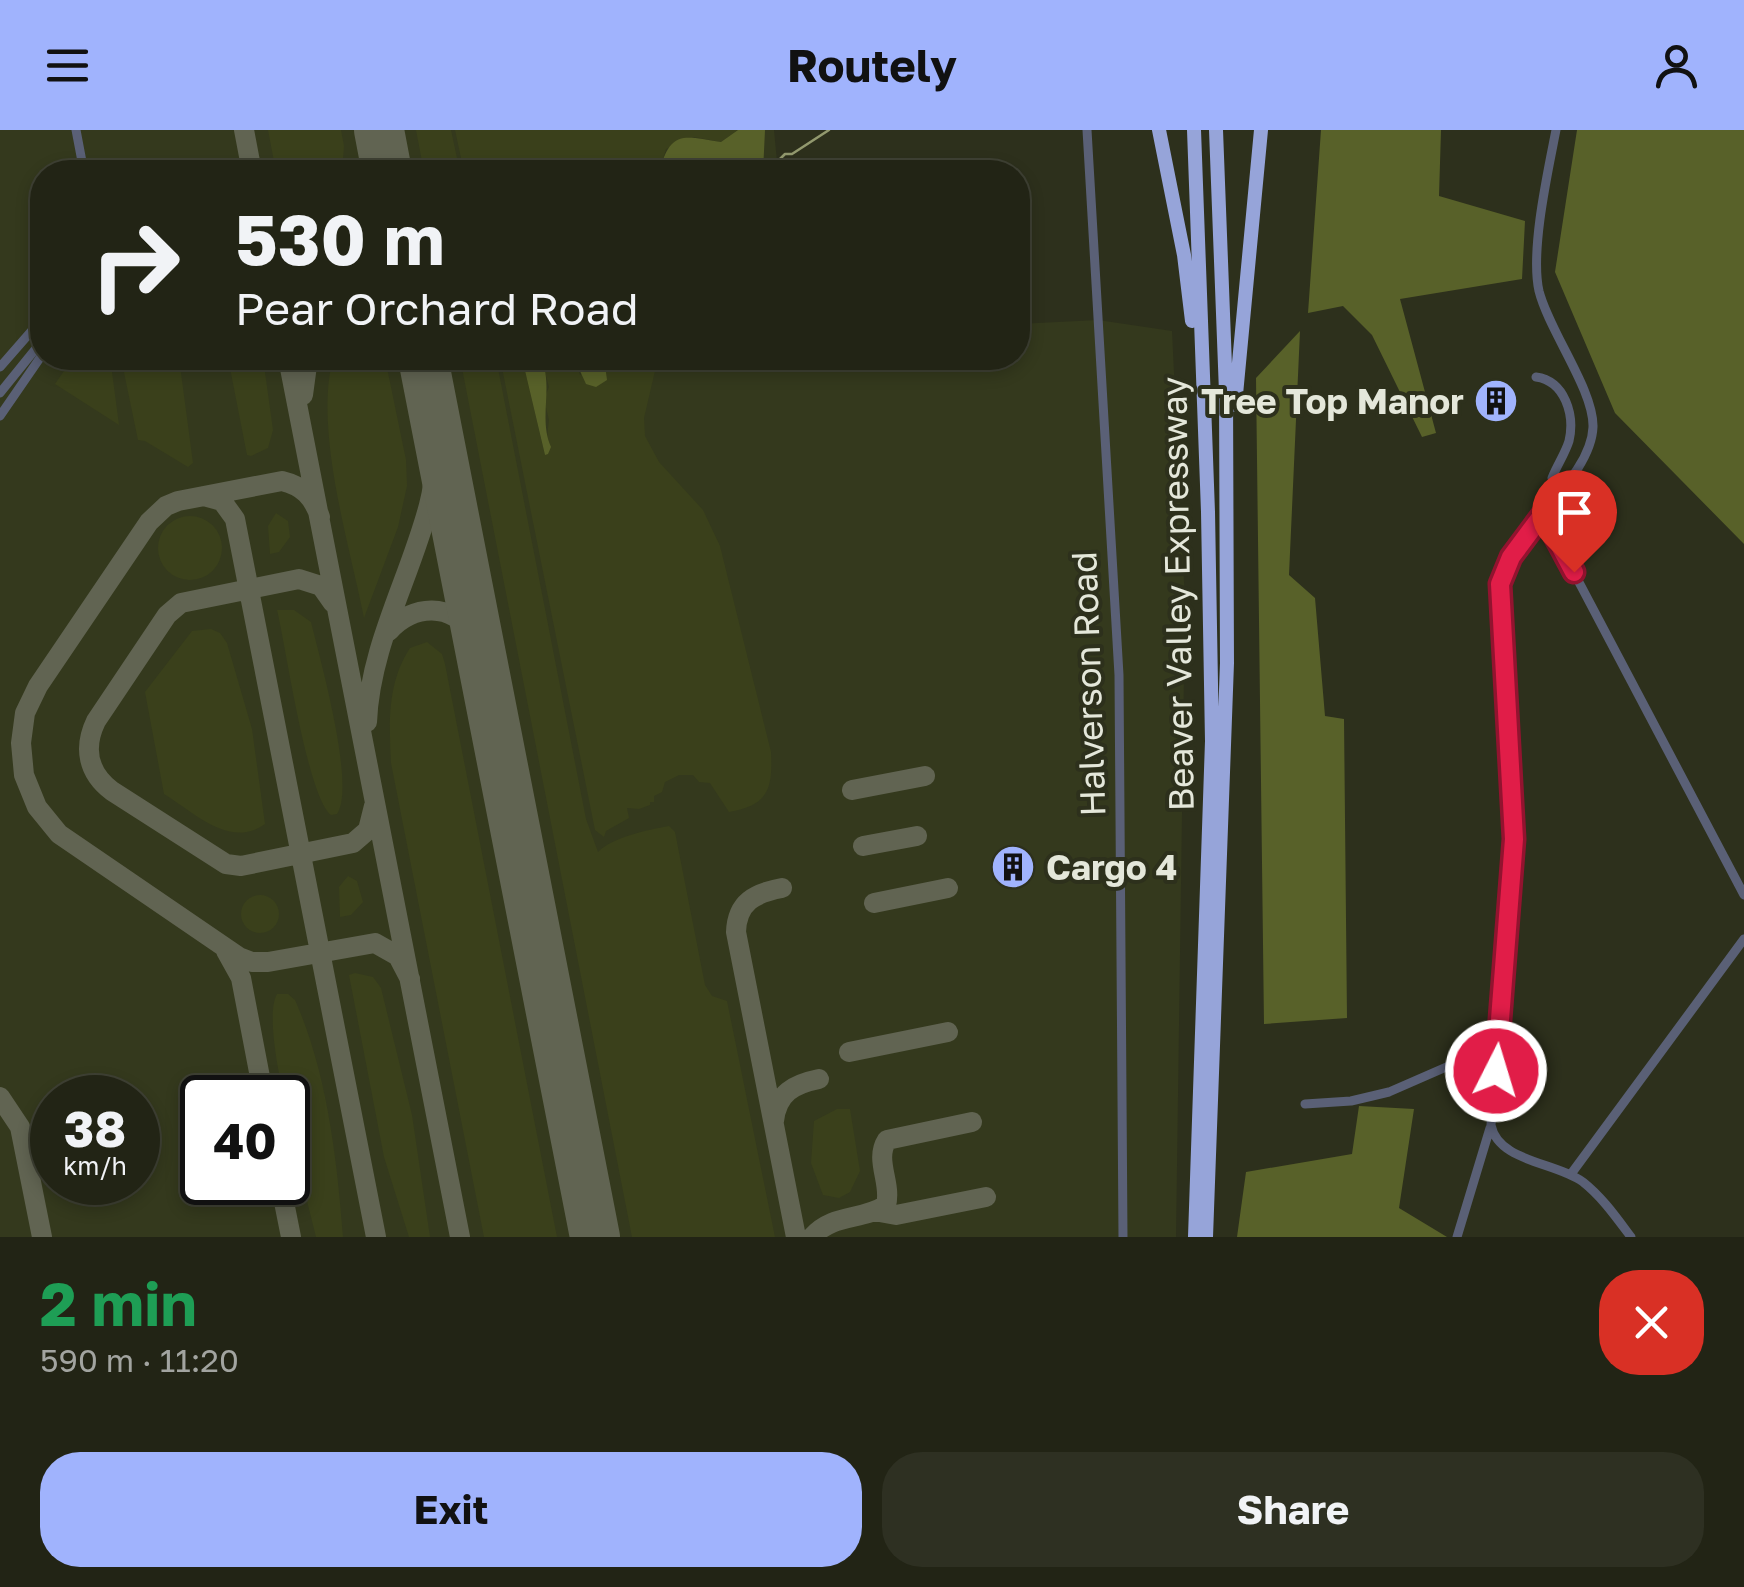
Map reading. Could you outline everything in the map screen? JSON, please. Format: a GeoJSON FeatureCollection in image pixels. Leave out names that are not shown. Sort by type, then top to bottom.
{"type":"FeatureCollection","features":[{"type":"Feature","properties":{"kind":"highway"},"geometry":{"type":"LineString","coordinates":[[1160,130],[1187,278],[1209,552]]}},
{"type":"Feature","properties":{"kind":"highway","name":"Beaver Valley Expressway"},"geometry":{"type":"LineString","coordinates":[[1194,130],[1209,552],[1211,836],[1195,1237]]}},
{"type":"Feature","properties":{"kind":"highway","name":"Beaver Valley Expressway"},"geometry":{"type":"LineString","coordinates":[[1206,1237],[1224,793],[1228,526],[1216,130]]}},
{"type":"Feature","properties":{"kind":"highway"},"geometry":{"type":"LineString","coordinates":[[1228,526],[1236,371],[1261,130]]}},
{"type":"Feature","properties":{"kind":"street"},"geometry":{"type":"LineString","coordinates":[[76,130],[82,160]]}},
{"type":"Feature","properties":{"kind":"street","name":"Halverson Road"},"geometry":{"type":"LineString","coordinates":[[1087,130],[1120,702],[1123,1237]]}},
{"type":"Feature","properties":{"kind":"street"},"geometry":{"type":"LineString","coordinates":[[1457,1237],[1490,1125],[1514,839],[1500,584],[1511,557],[1586,451],[1593,426],[1585,396],[1556,336],[1537,278],[1556,130]]}},
{"type":"Feature","properties":{"kind":"street"},"geometry":{"type":"LineString","coordinates":[[0,366],[30,333]]}},
{"type":"Feature","properties":{"kind":"street"},"geometry":{"type":"LineString","coordinates":[[0,393],[30,356]]}},
{"type":"Feature","properties":{"kind":"street"},"geometry":{"type":"LineString","coordinates":[[0,416],[32,370]]}},
{"type":"Feature","properties":{"kind":"street"},"geometry":{"type":"LineString","coordinates":[[1536,377],[1558,388],[1569,412],[1568,443],[1552,478],[1560,490]]}},
{"type":"Feature","properties":{"kind":"street"},"geometry":{"type":"LineString","coordinates":[[1543,514],[1744,895]]}},
{"type":"Feature","properties":{"kind":"street"},"geometry":{"type":"LineString","coordinates":[[1570,1174],[1744,939]]}},
{"type":"Feature","properties":{"kind":"street"},"geometry":{"type":"LineString","coordinates":[[1306,1104],[1350,1101],[1390,1092],[1499,1044]]}},
{"type":"Feature","properties":{"kind":"street"},"geometry":{"type":"LineString","coordinates":[[1490,1125],[1502,1146],[1570,1174],[1599,1196],[1630,1237]]}},
{"type":"Feature","properties":{"kind":"shaded area"},"geometry":{"type":"Polygon","coordinates":[[[0,130],[774,130],[777,160],[30,160],[30,370],[1030,370],[1030,323],[1098,320],[1172,331],[1185,603],[1176,1237],[0,1237],[0,130]]]}},
{"type":"Feature","properties":{"kind":"shaded area"},"geometry":{"type":"Polygon","coordinates":[[[268,130],[341,130],[343,160],[274,160],[268,130]]]}},
{"type":"Feature","properties":{"kind":"shaded area"},"geometry":{"type":"Polygon","coordinates":[[[416,130],[451,130],[457,160],[422,160],[416,130]]]}},
{"type":"Feature","properties":{"kind":"shaded area"},"geometry":{"type":"Polygon","coordinates":[[[455,130],[738,130],[721,142],[694,137],[666,149],[663,160],[461,160],[455,130]]]}},
{"type":"Feature","properties":{"kind":"shaded area"},"geometry":{"type":"Polygon","coordinates":[[[65,370],[112,372],[119,425],[55,384],[65,370]]]}},
{"type":"Feature","properties":{"kind":"shaded area"},"geometry":{"type":"Polygon","coordinates":[[[123,370],[181,370],[193,463],[188,467],[138,440],[123,370]]]}},
{"type":"Feature","properties":{"kind":"shaded area"},"geometry":{"type":"Polygon","coordinates":[[[230,370],[265,370],[273,430],[268,448],[247,455],[230,370]]]}},
{"type":"Feature","properties":{"kind":"shaded area"},"geometry":{"type":"Polygon","coordinates":[[[331,370],[387,370],[406,460],[407,486],[398,527],[364,618],[336,487],[328,387],[331,370]]]}},
{"type":"Feature","properties":{"kind":"shaded area"},"geometry":{"type":"Polygon","coordinates":[[[462,370],[498,370],[586,819],[598,852],[612,842],[641,832],[669,826],[675,832],[705,985],[712,996],[727,1001],[775,1237],[632,1237],[462,370]]]}},
{"type":"Feature","properties":{"kind":"shaded area"},"geometry":{"type":"Polygon","coordinates":[[[502,370],[525,370],[545,455],[549,420],[544,399],[549,387],[544,370],[578,370],[580,375],[595,370],[655,370],[644,418],[645,436],[659,462],[703,510],[720,546],[771,752],[769,786],[752,805],[729,812],[710,783],[699,782],[693,775],[679,775],[665,782],[650,805],[627,808],[629,818],[606,831],[604,837],[595,830],[502,370]]]}},
{"type":"Feature","properties":{"kind":"shaded area"},"geometry":{"type":"Polygon","coordinates":[[[276,513],[288,521],[290,537],[279,552],[270,554],[268,526],[276,513]]]}},
{"type":"Feature","properties":{"kind":"shaded area"},"geometry":{"type":"Polygon","coordinates":[[[190,516],[212,526],[222,548],[212,570],[190,580],[168,570],[158,548],[168,526],[190,516]]]}},
{"type":"Feature","properties":{"kind":"shaded area"},"geometry":{"type":"Polygon","coordinates":[[[277,610],[294,610],[311,622],[339,751],[342,799],[337,814],[331,815],[322,802],[314,780],[277,610]]]}},
{"type":"Feature","properties":{"kind":"shaded area"},"geometry":{"type":"Polygon","coordinates":[[[211,629],[227,643],[252,729],[265,824],[252,831],[239,833],[213,826],[164,794],[145,692],[192,631],[211,629]]]}},
{"type":"Feature","properties":{"kind":"shaded area"},"geometry":{"type":"Polygon","coordinates":[[[427,642],[442,654],[445,664],[557,1237],[484,1237],[391,763],[390,718],[397,675],[410,648],[427,642]]]}},
{"type":"Feature","properties":{"kind":"shaded area"},"geometry":{"type":"Polygon","coordinates":[[[348,876],[357,881],[363,902],[351,915],[340,917],[339,887],[348,876]]]}},
{"type":"Feature","properties":{"kind":"shaded area"},"geometry":{"type":"Polygon","coordinates":[[[260,895],[273,901],[279,914],[273,927],[260,933],[247,927],[241,914],[247,901],[260,895]]]}},
{"type":"Feature","properties":{"kind":"shaded area"},"geometry":{"type":"Polygon","coordinates":[[[349,975],[373,977],[381,988],[412,1115],[430,1237],[409,1237],[384,1157],[349,975]]]}},
{"type":"Feature","properties":{"kind":"shaded area"},"geometry":{"type":"Polygon","coordinates":[[[277,994],[288,994],[295,1000],[315,1056],[334,1147],[343,1237],[316,1237],[308,1205],[310,1075],[280,1075],[273,1029],[277,994]]]}},
{"type":"Feature","properties":{"kind":"shaded area"},"geometry":{"type":"Polygon","coordinates":[[[837,1109],[850,1109],[860,1171],[850,1192],[839,1198],[823,1195],[811,1163],[814,1121],[837,1109]]]}},
{"type":"Feature","properties":{"kind":"green space"},"geometry":{"type":"Polygon","coordinates":[[[738,130],[765,130],[764,160],[663,160],[668,149],[680,139],[721,142],[738,130]]]}},
{"type":"Feature","properties":{"kind":"green space"},"geometry":{"type":"Polygon","coordinates":[[[1321,130],[1441,130],[1439,196],[1525,221],[1522,279],[1400,299],[1436,433],[1422,437],[1372,335],[1343,306],[1308,313],[1321,130]]]}},
{"type":"Feature","properties":{"kind":"green space"},"geometry":{"type":"Polygon","coordinates":[[[1577,130],[1744,130],[1744,544],[1615,413],[1555,272],[1577,130]]]}},
{"type":"Feature","properties":{"kind":"green space"},"geometry":{"type":"Polygon","coordinates":[[[1300,331],[1289,575],[1315,598],[1325,716],[1344,719],[1347,1018],[1264,1024],[1256,378],[1300,331]]]}},
{"type":"Feature","properties":{"kind":"green space"},"geometry":{"type":"Polygon","coordinates":[[[525,370],[545,370],[546,425],[551,447],[545,455],[525,370]]]}},
{"type":"Feature","properties":{"kind":"green space"},"geometry":{"type":"Polygon","coordinates":[[[580,370],[606,370],[607,380],[596,387],[586,384],[580,370]]]}},
{"type":"Feature","properties":{"kind":"green space"},"geometry":{"type":"Polygon","coordinates":[[[1359,1106],[1414,1109],[1399,1208],[1447,1237],[1237,1237],[1246,1172],[1352,1154],[1359,1106]]]}},
{"type":"Feature","properties":{"kind":"waterway"},"geometry":{"type":"LineString","coordinates":[[779,160],[829,130]]}},
{"type":"Feature","properties":{"kind":"taxiway"},"geometry":{"type":"LineString","coordinates":[[244,130],[250,160]]}},
{"type":"Feature","properties":{"kind":"taxiway"},"geometry":{"type":"LineString","coordinates":[[369,160],[372,130]]}},
{"type":"Feature","properties":{"kind":"taxiway"},"geometry":{"type":"LineString","coordinates":[[290,370],[460,1237]]}},
{"type":"Feature","properties":{"kind":"taxiway"},"geometry":{"type":"LineString","coordinates":[[303,395],[306,370]]}},
{"type":"Feature","properties":{"kind":"taxiway"},"geometry":{"type":"LineString","coordinates":[[367,722],[375,666],[432,490],[434,443],[428,381]]}},
{"type":"Feature","properties":{"kind":"taxiway"},"geometry":{"type":"LineString","coordinates":[[320,517],[306,493],[282,481],[166,506],[149,522],[38,686],[25,713],[21,743],[24,775],[37,807],[59,834],[239,957],[268,962],[375,943],[398,956],[410,979]]}},
{"type":"Feature","properties":{"kind":"taxiway"},"geometry":{"type":"LineString","coordinates":[[204,496],[222,501],[235,519],[376,1237]]}},
{"type":"Feature","properties":{"kind":"taxiway"},"geometry":{"type":"LineString","coordinates":[[333,603],[321,586],[299,579],[181,603],[167,615],[96,721],[90,759],[98,776],[112,791],[226,864],[241,866],[353,843],[368,830],[374,806]]}},
{"type":"Feature","properties":{"kind":"taxiway"},"geometry":{"type":"LineString","coordinates":[[389,631],[420,612],[443,612],[464,624],[474,639],[485,674]]}},
{"type":"Feature","properties":{"kind":"taxiway"},"geometry":{"type":"LineString","coordinates":[[852,790],[925,776]]}},
{"type":"Feature","properties":{"kind":"taxiway"},"geometry":{"type":"LineString","coordinates":[[863,846],[917,836]]}},
{"type":"Feature","properties":{"kind":"taxiway"},"geometry":{"type":"LineString","coordinates":[[782,888],[749,901],[740,913],[736,932],[796,1237]]}},
{"type":"Feature","properties":{"kind":"taxiway"},"geometry":{"type":"LineString","coordinates":[[874,903],[948,888]]}},
{"type":"Feature","properties":{"kind":"taxiway"},"geometry":{"type":"LineString","coordinates":[[226,951],[241,978],[260,1075]]}},
{"type":"Feature","properties":{"kind":"taxiway"},"geometry":{"type":"LineString","coordinates":[[849,1052],[948,1032]]}},
{"type":"Feature","properties":{"kind":"taxiway"},"geometry":{"type":"LineString","coordinates":[[774,1121],[779,1103],[788,1091],[819,1079]]}},
{"type":"Feature","properties":{"kind":"taxiway"},"geometry":{"type":"LineString","coordinates":[[0,1097],[20,1127],[42,1237]]}},
{"type":"Feature","properties":{"kind":"taxiway"},"geometry":{"type":"LineString","coordinates":[[812,1237],[829,1224],[886,1205],[882,1156],[887,1140],[972,1122]]}},
{"type":"Feature","properties":{"kind":"taxiway"},"geometry":{"type":"LineString","coordinates":[[874,1211],[896,1215],[986,1197]]}},
{"type":"Feature","properties":{"kind":"taxiway"},"geometry":{"type":"LineString","coordinates":[[285,1205],[291,1237]]}},
{"type":"Feature","properties":{"kind":"runway"},"geometry":{"type":"LineString","coordinates":[[379,130],[385,160]]}},
{"type":"Feature","properties":{"kind":"runway"},"geometry":{"type":"LineString","coordinates":[[425,370],[595,1237]]}},
{"type":"Feature","properties":{"kind":"place","name":"Tree Top Manor"},"geometry":{"type":"Point","coordinates":[1496,401]}},
{"type":"Feature","properties":{"kind":"place","name":"Cargo 4"},"geometry":{"type":"Point","coordinates":[1013,867]}},
{"type":"Feature","properties":{"kind":"route"},"geometry":{"type":"LineString","coordinates":[[1496,1071],[1514,860],[1500,584],[1511,557],[1543,514],[1574,572]]}}]}
